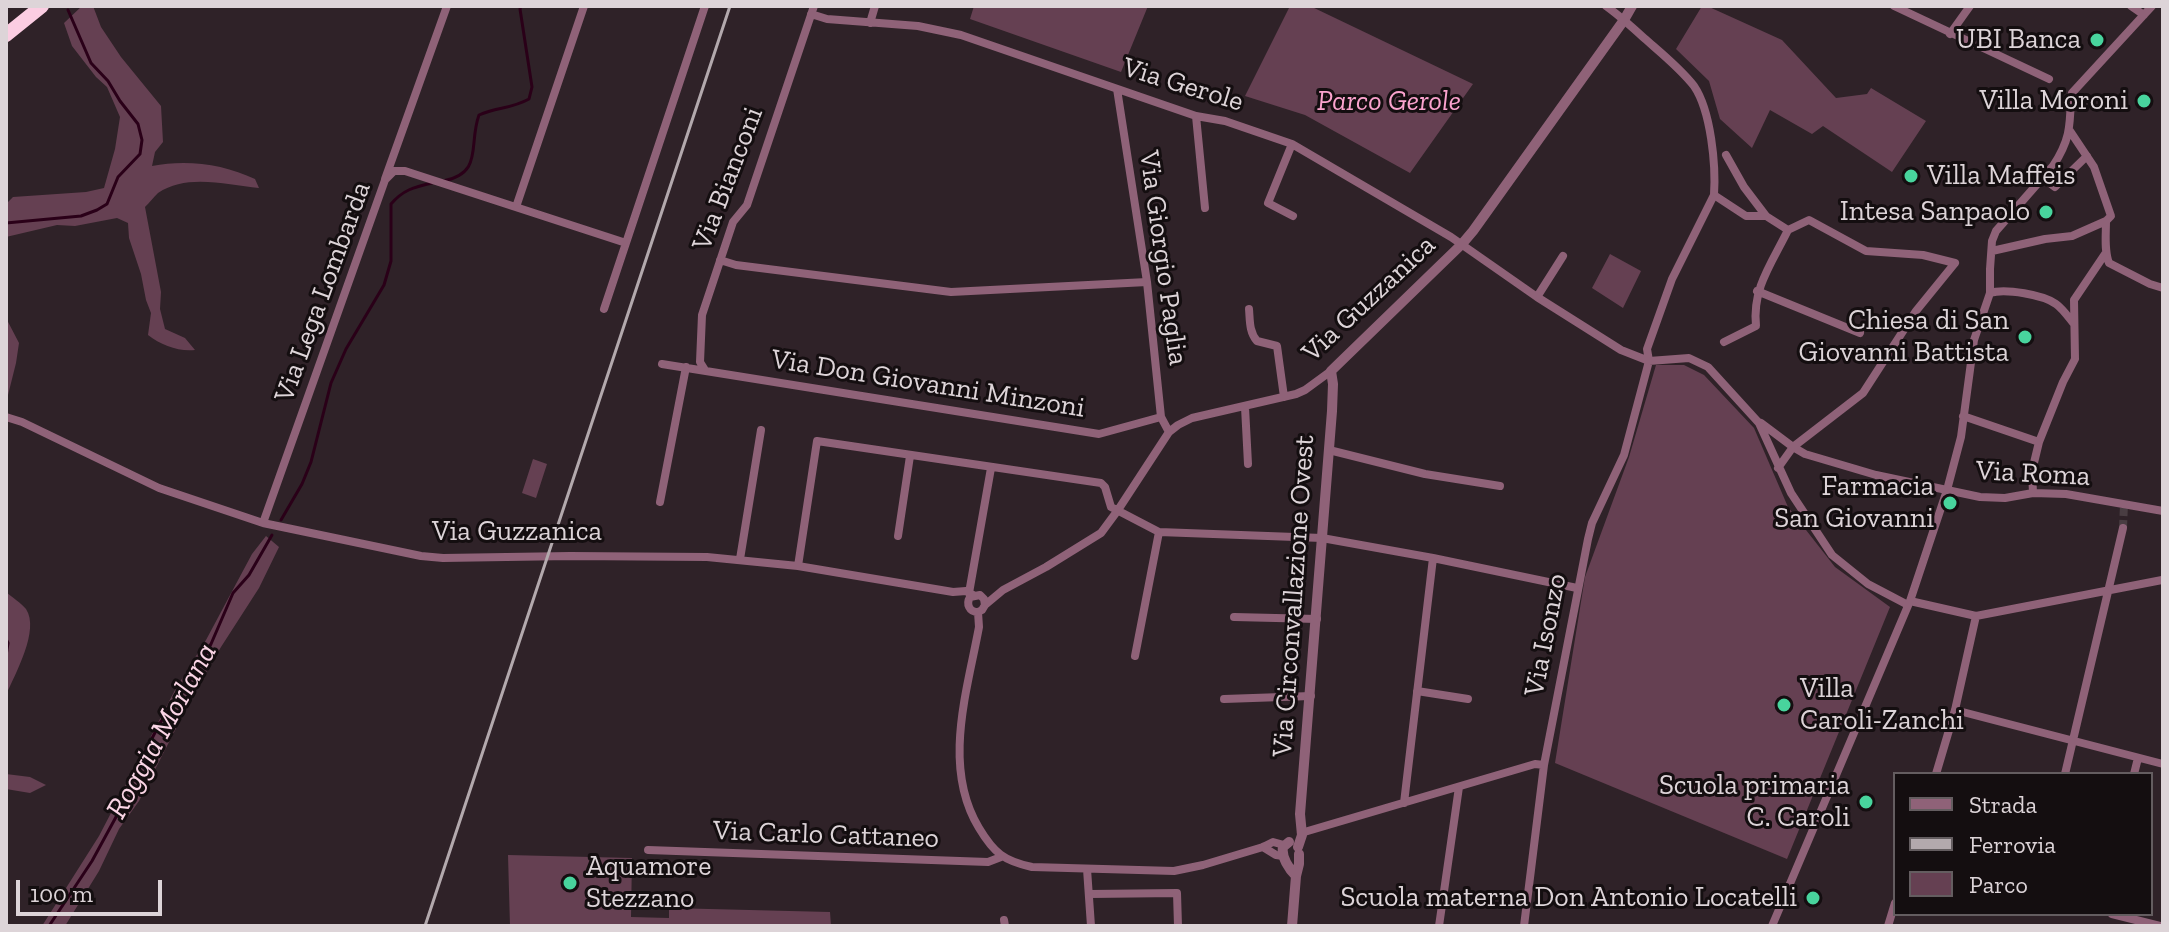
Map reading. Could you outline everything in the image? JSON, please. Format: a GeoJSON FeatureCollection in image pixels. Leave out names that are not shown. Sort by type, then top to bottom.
{"type":"FeatureCollection","features":[{"type":"Feature","properties":{"kind":"highway"},"geometry":{"type":"LineString","coordinates":[[6,35],[42,6]]}},
{"type":"Feature","properties":{"kind":"street"},"geometry":{"type":"LineString","coordinates":[[385,180],[447,6]]}},
{"type":"Feature","properties":{"kind":"street"},"geometry":{"type":"LineString","coordinates":[[516,207],[584,6]]}},
{"type":"Feature","properties":{"kind":"street"},"geometry":{"type":"LineString","coordinates":[[604,309],[705,6]]}},
{"type":"Feature","properties":{"kind":"street"},"geometry":{"type":"LineString","coordinates":[[870,23],[875,6]]}},
{"type":"Feature","properties":{"kind":"street"},"geometry":{"type":"LineString","coordinates":[[1606,6],[1695,87],[1708,123],[1714,195],[1746,216],[1766,216]]}},
{"type":"Feature","properties":{"kind":"street","name":"Via Guzzanica"},"geometry":{"type":"LineString","coordinates":[[985,605],[1003,590],[1101,533],[1169,432],[1178,425],[1192,418],[1305,390],[1331,371],[1462,244],[1632,6]]}},
{"type":"Feature","properties":{"kind":"street"},"geometry":{"type":"LineString","coordinates":[[1894,6],[2049,79]]}},
{"type":"Feature","properties":{"kind":"street"},"geometry":{"type":"LineString","coordinates":[[1950,34],[1970,6]]}},
{"type":"Feature","properties":{"kind":"street"},"geometry":{"type":"LineString","coordinates":[[2131,6],[2144,15]]}},
{"type":"Feature","properties":{"kind":"street"},"geometry":{"type":"LineString","coordinates":[[1772,926],[1909,603],[1947,490],[1961,437],[1974,340],[1990,293],[1996,231],[2061,155],[2070,131],[2072,93],[2152,6]]}},
{"type":"Feature","properties":{"kind":"street","name":"Via Gerole"},"geometry":{"type":"LineString","coordinates":[[813,10],[827,19],[918,26],[961,35],[1196,116],[1225,121],[1292,144],[1462,244],[1610,343],[1649,361]]}},
{"type":"Feature","properties":{"kind":"street","name":"Via Bianconi"},"geometry":{"type":"LineString","coordinates":[[705,370],[700,362],[702,315],[733,222],[747,205],[813,10]]}},
{"type":"Feature","properties":{"kind":"street","name":"Via Giorgio Paglia"},"geometry":{"type":"LineString","coordinates":[[1117,89],[1147,282],[1161,417],[1169,432]]}},
{"type":"Feature","properties":{"kind":"street"},"geometry":{"type":"LineString","coordinates":[[1196,116],[1205,208]]}},
{"type":"Feature","properties":{"kind":"street"},"geometry":{"type":"LineString","coordinates":[[1992,251],[2072,236],[2111,216],[2094,167],[2070,131]]}},
{"type":"Feature","properties":{"kind":"street"},"geometry":{"type":"LineString","coordinates":[[1292,144],[1268,203],[1293,216]]}},
{"type":"Feature","properties":{"kind":"street"},"geometry":{"type":"LineString","coordinates":[[1726,155],[1744,187],[1766,216],[1788,230]]}},
{"type":"Feature","properties":{"kind":"street"},"geometry":{"type":"LineString","coordinates":[[2043,178],[2055,187],[2087,156]]}},
{"type":"Feature","properties":{"kind":"street","name":"Via Lega Lombarda"},"geometry":{"type":"LineString","coordinates":[[263,523],[385,180],[394,171],[405,171],[626,243]]}},
{"type":"Feature","properties":{"kind":"street","name":"Via Isonzo"},"geometry":{"type":"LineString","coordinates":[[1524,926],[1544,765],[1592,523],[1624,455],[1649,361],[1647,349],[1672,279],[1714,195]]}},
{"type":"Feature","properties":{"kind":"street"},"geometry":{"type":"LineString","coordinates":[[1724,342],[1756,326],[1754,311],[1757,291],[1788,230],[1809,220],[1866,251],[1923,255],[1955,263],[1916,311],[1863,393],[1793,447],[1778,468]]}},
{"type":"Feature","properties":{"kind":"street"},"geometry":{"type":"LineString","coordinates":[[2033,493],[2032,471],[2039,442],[2075,359],[2074,300],[2105,254],[2106,221]]}},
{"type":"Feature","properties":{"kind":"street"},"geometry":{"type":"LineString","coordinates":[[2105,254],[2109,263],[2163,288]]}},
{"type":"Feature","properties":{"kind":"street"},"geometry":{"type":"LineString","coordinates":[[1537,297],[1563,256]]}},
{"type":"Feature","properties":{"kind":"street"},"geometry":{"type":"LineString","coordinates":[[720,260],[736,265],[951,292],[1147,282]]}},
{"type":"Feature","properties":{"kind":"street"},"geometry":{"type":"LineString","coordinates":[[1757,291],[1860,333]]}},
{"type":"Feature","properties":{"kind":"street"},"geometry":{"type":"LineString","coordinates":[[1990,293],[1997,291],[2037,296],[2055,303],[2075,325]]}},
{"type":"Feature","properties":{"kind":"street"},"geometry":{"type":"LineString","coordinates":[[1249,309],[1254,339],[1277,346],[1284,397]]}},
{"type":"Feature","properties":{"kind":"street"},"geometry":{"type":"LineString","coordinates":[[1649,361],[1689,358],[1708,367],[1759,423],[1791,493],[1832,555],[1868,584],[1909,603],[1976,616],[2162,580]]}},
{"type":"Feature","properties":{"kind":"street","name":"Via Don Giovanni Minzoni"},"geometry":{"type":"LineString","coordinates":[[662,364],[1099,434],[1161,417]]}},
{"type":"Feature","properties":{"kind":"street"},"geometry":{"type":"LineString","coordinates":[[660,502],[686,367]]}},
{"type":"Feature","properties":{"kind":"street","name":"Via Circonvallazione Ovest"},"geometry":{"type":"LineString","coordinates":[[1292,926],[1299,864],[1290,850],[1301,829],[1329,450],[1331,371]]}},
{"type":"Feature","properties":{"kind":"street"},"geometry":{"type":"LineString","coordinates":[[1245,407],[1248,464]]}},
{"type":"Feature","properties":{"kind":"street"},"geometry":{"type":"LineString","coordinates":[[1963,416],[2039,442]]}},
{"type":"Feature","properties":{"kind":"street","name":"Via Guzzanica"},"geometry":{"type":"LineString","coordinates":[[6,417],[159,488],[263,523],[421,556],[707,557],[798,566],[953,592],[966,591],[974,595],[1003,590]]}},
{"type":"Feature","properties":{"kind":"street","name":"Via Roma"},"geometry":{"type":"LineString","coordinates":[[1759,423],[1793,447],[1822,460],[1876,475],[1980,497],[2066,494],[2163,511]]}},
{"type":"Feature","properties":{"kind":"street"},"geometry":{"type":"LineString","coordinates":[[740,559],[761,430]]}},
{"type":"Feature","properties":{"kind":"street"},"geometry":{"type":"LineString","coordinates":[[798,566],[817,441],[1101,483],[1111,507],[1159,532],[1322,538],[1577,588]]}},
{"type":"Feature","properties":{"kind":"street"},"geometry":{"type":"LineString","coordinates":[[1329,450],[1425,474],[1500,486]]}},
{"type":"Feature","properties":{"kind":"street"},"geometry":{"type":"LineString","coordinates":[[898,536],[910,456]]}},
{"type":"Feature","properties":{"kind":"street"},"geometry":{"type":"LineString","coordinates":[[991,468],[974,595],[969,599],[979,627],[961,730],[960,767],[962,785],[976,822],[1001,857],[1032,867],[1186,870],[1273,842],[1290,850]]}},
{"type":"Feature","properties":{"kind":"street"},"geometry":{"type":"LineString","coordinates":[[2066,772],[2123,528]]}},
{"type":"Feature","properties":{"kind":"street"},"geometry":{"type":"LineString","coordinates":[[1135,656],[1159,532]]}},
{"type":"Feature","properties":{"kind":"street"},"geometry":{"type":"LineString","coordinates":[[1404,803],[1433,558]]}},
{"type":"Feature","properties":{"kind":"street"},"geometry":{"type":"LineString","coordinates":[[953,592],[973,610],[982,610],[984,599],[974,595]]}},
{"type":"Feature","properties":{"kind":"street"},"geometry":{"type":"LineString","coordinates":[[1937,772],[1955,710],[1976,616]]}},
{"type":"Feature","properties":{"kind":"street"},"geometry":{"type":"LineString","coordinates":[[1234,617],[1317,619]]}},
{"type":"Feature","properties":{"kind":"street"},"geometry":{"type":"LineString","coordinates":[[1417,691],[1468,699]]}},
{"type":"Feature","properties":{"kind":"street"},"geometry":{"type":"LineString","coordinates":[[1224,699],[1311,696]]}},
{"type":"Feature","properties":{"kind":"street"},"geometry":{"type":"LineString","coordinates":[[1955,710],[2163,764]]}},
{"type":"Feature","properties":{"kind":"street"},"geometry":{"type":"LineString","coordinates":[[2134,772],[2138,758]]}},
{"type":"Feature","properties":{"kind":"street"},"geometry":{"type":"LineString","coordinates":[[1301,829],[1404,803],[1535,764],[1544,765]]}},
{"type":"Feature","properties":{"kind":"street"},"geometry":{"type":"LineString","coordinates":[[1439,926],[1459,787]]}},
{"type":"Feature","properties":{"kind":"street","name":"Via Carlo Cattaneo"},"geometry":{"type":"LineString","coordinates":[[648,850],[988,862],[1001,857]]}},
{"type":"Feature","properties":{"kind":"street"},"geometry":{"type":"LineString","coordinates":[[1087,869],[1091,926]]}},
{"type":"Feature","properties":{"kind":"street"},"geometry":{"type":"LineString","coordinates":[[1090,894],[1177,893],[1178,926]]}},
{"type":"Feature","properties":{"kind":"street"},"geometry":{"type":"LineString","coordinates":[[2120,916],[2160,926]]}},
{"type":"Feature","properties":{"kind":"green space"},"geometry":{"type":"Polygon","coordinates":[[[82,6],[93,6],[101,27],[121,57],[161,106],[163,142],[155,152],[152,166],[191,163],[218,166],[255,179],[259,188],[207,182],[182,183],[158,193],[145,207],[165,329],[185,338],[195,350],[170,347],[148,335],[151,313],[129,238],[128,223],[117,218],[75,226],[57,225],[6,237],[6,204],[13,197],[104,188],[120,117],[107,87],[72,46],[64,23],[82,6]]]}},
{"type":"Feature","properties":{"kind":"green space"},"geometry":{"type":"Polygon","coordinates":[[[974,6],[1148,6],[1121,72],[970,19],[974,6]]]}},
{"type":"Feature","properties":{"kind":"green space","name":"Parco Gerole"},"geometry":{"type":"Polygon","coordinates":[[[1290,6],[1310,6],[1473,84],[1410,173],[1305,115],[1245,96],[1290,6]]]}},
{"type":"Feature","properties":{"kind":"green space"},"geometry":{"type":"Polygon","coordinates":[[[1702,6],[1782,40],[1836,98],[1867,94],[1871,88],[1926,121],[1892,172],[1823,126],[1812,134],[1770,110],[1752,148],[1720,119],[1709,81],[1676,49],[1702,6]]]}},
{"type":"Feature","properties":{"kind":"green space"},"geometry":{"type":"Polygon","coordinates":[[[1610,254],[1641,271],[1623,308],[1592,288],[1610,254]]]}},
{"type":"Feature","properties":{"kind":"green space"},"geometry":{"type":"Polygon","coordinates":[[[6,318],[19,343],[6,403],[6,318]]]}},
{"type":"Feature","properties":{"kind":"green space"},"geometry":{"type":"Polygon","coordinates":[[[1656,365],[1684,365],[1704,375],[1754,428],[1788,507],[1835,567],[1890,607],[1787,859],[1555,763],[1585,577],[1629,457],[1656,365]]]}},
{"type":"Feature","properties":{"kind":"green space"},"geometry":{"type":"Polygon","coordinates":[[[533,459],[547,464],[536,498],[522,493],[533,459]]]}},
{"type":"Feature","properties":{"kind":"green space"},"geometry":{"type":"Polygon","coordinates":[[[266,536],[279,547],[259,588],[194,693],[99,871],[65,926],[42,926],[99,836],[175,690],[252,554],[266,536]]]}},
{"type":"Feature","properties":{"kind":"green space"},"geometry":{"type":"Polygon","coordinates":[[[6,592],[26,609],[30,628],[25,652],[6,695],[6,592]]]}},
{"type":"Feature","properties":{"kind":"green space"},"geometry":{"type":"Polygon","coordinates":[[[6,774],[30,777],[46,785],[30,793],[6,789],[6,774]]]}},
{"type":"Feature","properties":{"kind":"green space","name":"Aquamore Stezzano"},"geometry":{"type":"Polygon","coordinates":[[[508,855],[632,858],[631,917],[669,918],[669,908],[830,912],[831,926],[510,926],[508,855]]]}},
{"type":"Feature","properties":{"kind":"waterway","name":"Roggia Morlana"},"geometry":{"type":"LineString","coordinates":[[443,181],[456,177],[470,165],[479,115],[529,99],[532,87],[521,6]]}},
{"type":"Feature","properties":{"kind":"waterway"},"geometry":{"type":"LineString","coordinates":[[6,223],[81,216],[97,210],[107,204],[118,177],[140,154],[142,140],[138,124],[108,81],[91,63],[68,10]]}},
{"type":"Feature","properties":{"kind":"waterway","name":"Roggia Morlana"},"geometry":{"type":"LineString","coordinates":[[281,520],[311,462],[331,383],[346,349],[384,285],[391,261],[391,204],[409,190],[432,183]]}},
{"type":"Feature","properties":{"kind":"waterway","name":"Roggia Morlana"},"geometry":{"type":"LineString","coordinates":[[49,926],[92,861],[160,723],[195,673],[233,593],[249,575],[272,535]]}},
{"type":"Feature","properties":{"kind":"waterway"},"geometry":{"type":"LineString","coordinates":[[6,639],[6,656]]}},
{"type":"Feature","properties":{"kind":"tunnel"},"geometry":{"type":"LineString","coordinates":[[2123,528],[2124,504]]}},
{"type":"Feature","properties":{"kind":"railway"},"geometry":{"type":"LineString","coordinates":[[425,926],[730,6]]}},
{"type":"Feature","properties":{"kind":"place","name":"UBI Banca"},"geometry":{"type":"Point","coordinates":[2097,40]}},
{"type":"Feature","properties":{"kind":"place","name":"Villa Moroni"},"geometry":{"type":"Point","coordinates":[2144,101]}},
{"type":"Feature","properties":{"kind":"place","name":"Villa Maffeis"},"geometry":{"type":"Point","coordinates":[1911,176]}},
{"type":"Feature","properties":{"kind":"place","name":"Intesa Sanpaolo"},"geometry":{"type":"Point","coordinates":[2046,212]}},
{"type":"Feature","properties":{"kind":"place","name":"Chiesa di San Giovanni Battista"},"geometry":{"type":"Point","coordinates":[2025,337]}},
{"type":"Feature","properties":{"kind":"place","name":"Farmacia San Giovanni"},"geometry":{"type":"Point","coordinates":[1950,503]}},
{"type":"Feature","properties":{"kind":"place","name":"Villa Caroli-Zanchi"},"geometry":{"type":"Point","coordinates":[1784,705]}},
{"type":"Feature","properties":{"kind":"place","name":"Scuola primaria C. Caroli"},"geometry":{"type":"Point","coordinates":[1866,802]}},
{"type":"Feature","properties":{"kind":"place","name":"Aquamore Stezzano"},"geometry":{"type":"Point","coordinates":[570,883]}},
{"type":"Feature","properties":{"kind":"place","name":"Scuola materna Don Antonio Locatelli"},"geometry":{"type":"Point","coordinates":[1813,898]}}]}
